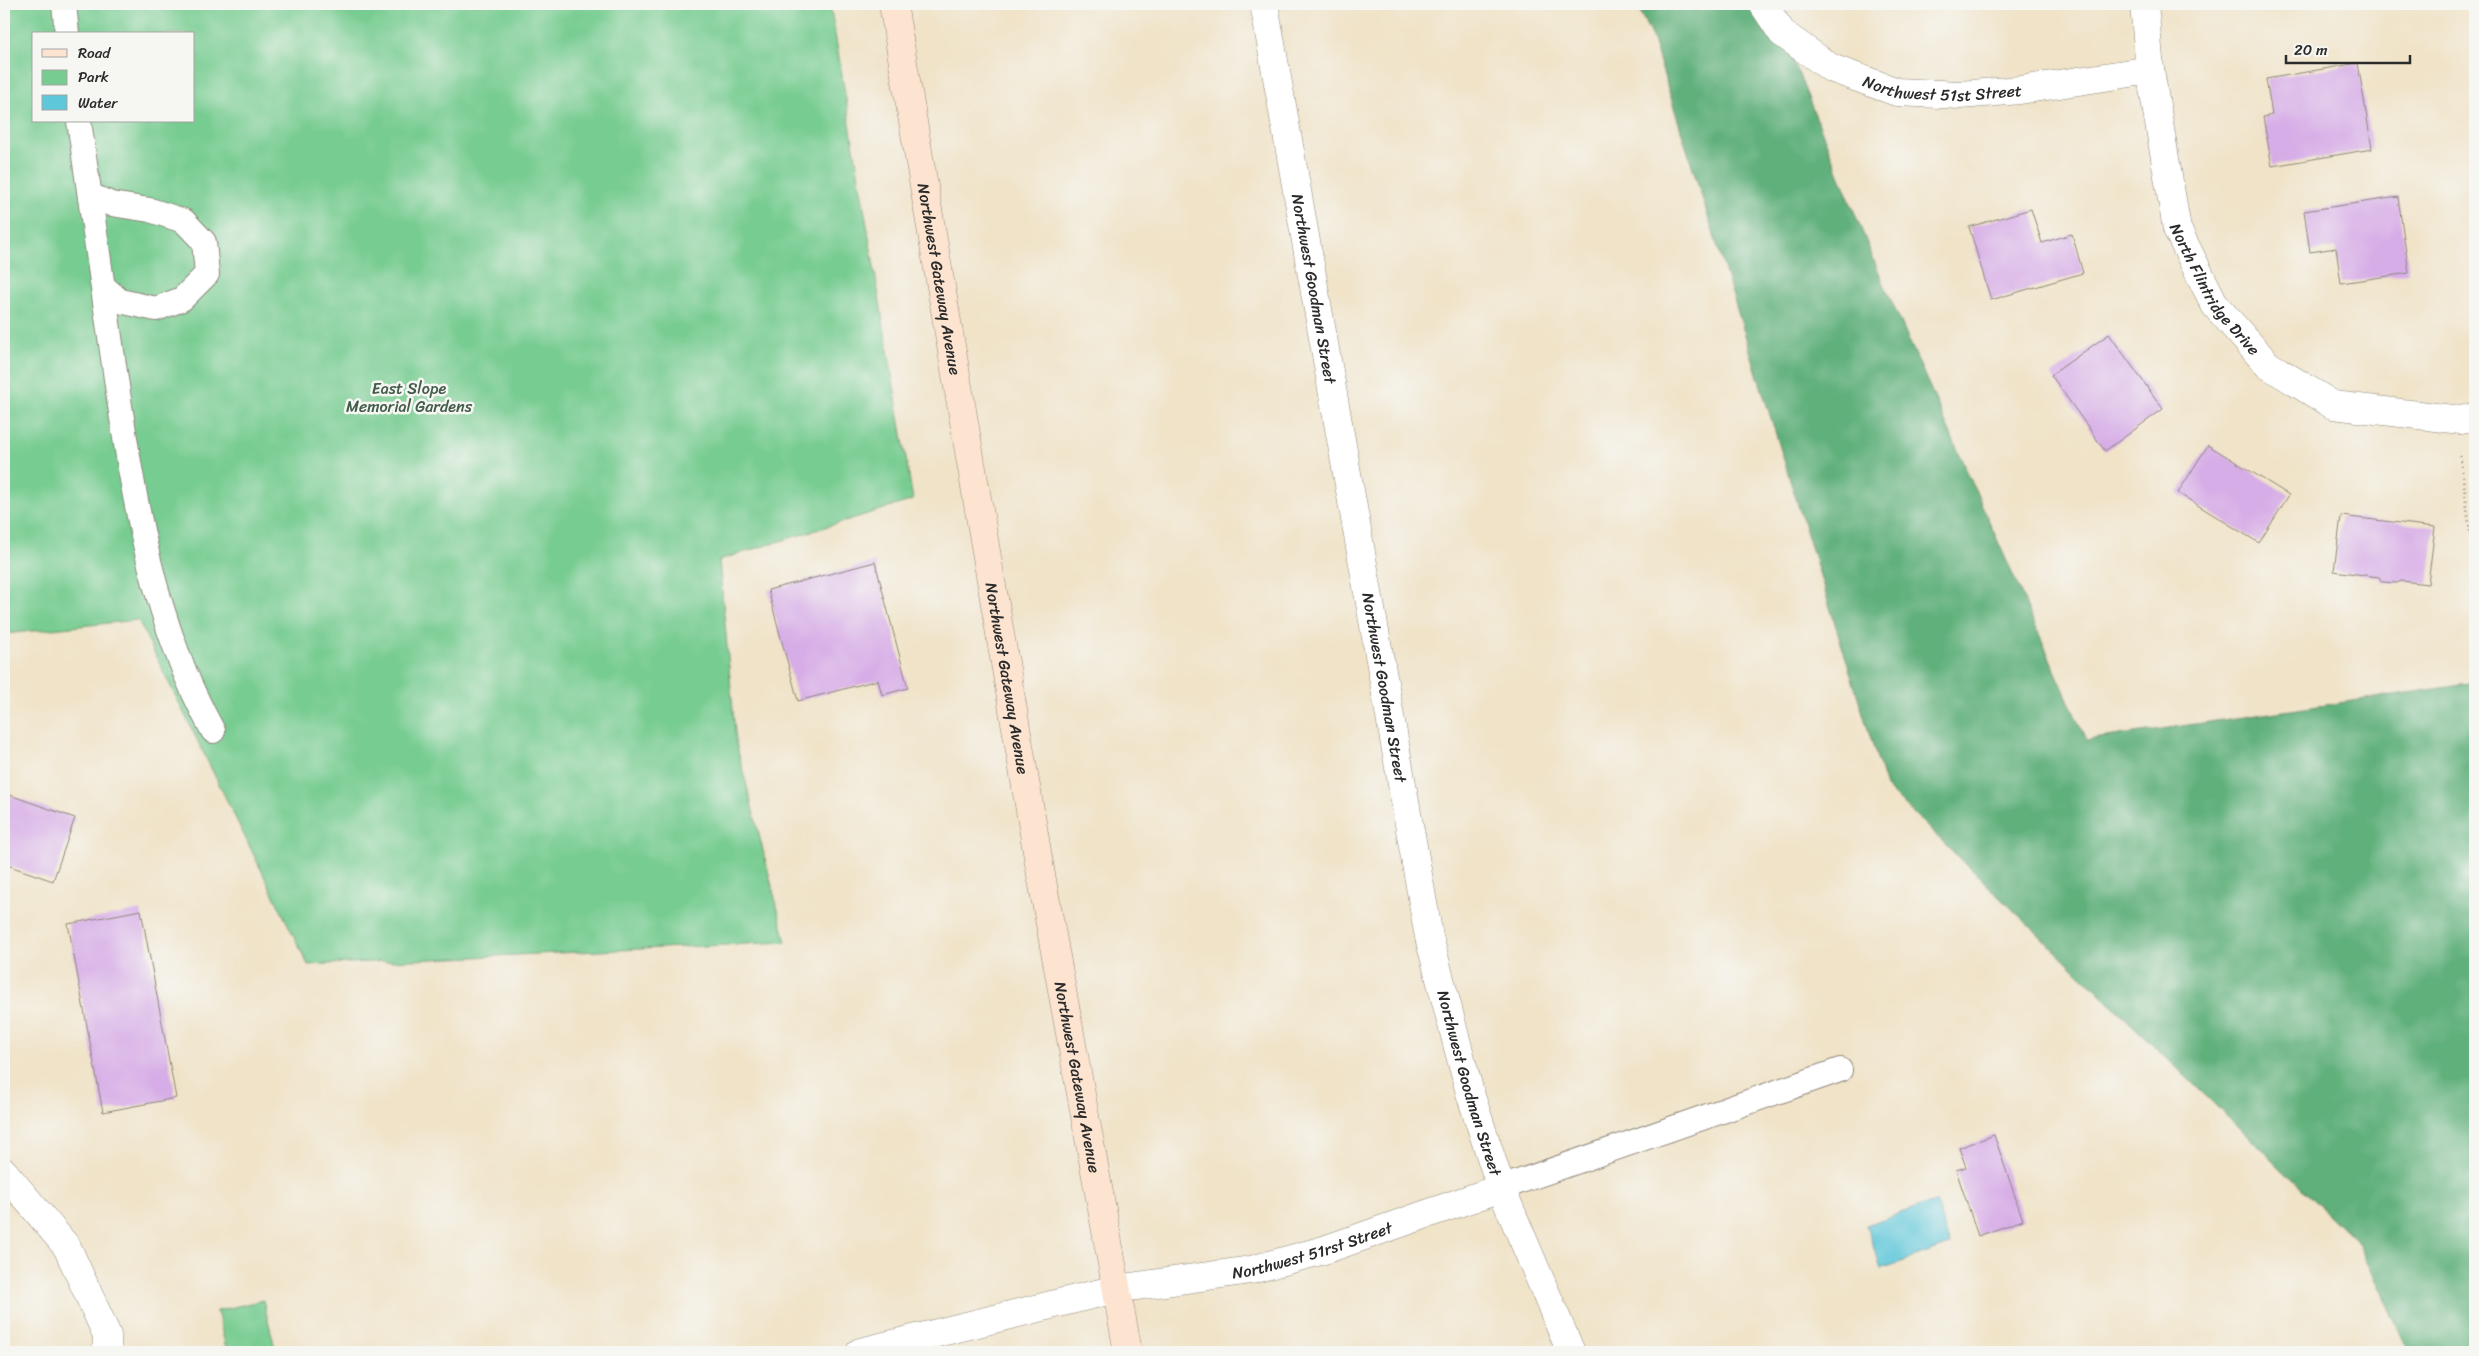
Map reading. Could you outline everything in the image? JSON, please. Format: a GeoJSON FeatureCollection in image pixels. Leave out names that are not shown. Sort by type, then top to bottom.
{"type":"FeatureCollection","features":[{"type":"Feature","properties":{"kind":"main road","name":"Northwest Gateway Avenue"},"geometry":{"type":"LineString","coordinates":[[893,4],[1037,850],[1128,1352]]}},
{"type":"Feature","properties":{"kind":"street","name":"Northwest Goodman Street"},"geometry":{"type":"LineString","coordinates":[[1264,4],[1416,868],[1430,937],[1464,1074],[1501,1188],[1571,1352]]}},
{"type":"Feature","properties":{"kind":"street","name":"Northwest 51st Street"},"geometry":{"type":"LineString","coordinates":[[1764,4],[1782,33],[1831,68],[1897,92],[1960,95],[2020,90],[2150,70]]}},
{"type":"Feature","properties":{"kind":"street","name":"North Flintridge Drive"},"geometry":{"type":"LineString","coordinates":[[2144,4],[2150,70],[2177,229],[2215,305],[2268,366],[2333,405],[2468,419]]}},
{"type":"Feature","properties":{"kind":"street"},"geometry":{"type":"LineString","coordinates":[[4,1172],[67,1247],[107,1335],[107,1352]]}},
{"type":"Feature","properties":{"kind":"street","name":"Northwest 51rst Street"},"geometry":{"type":"LineString","coordinates":[[860,1352],[1116,1289],[1173,1282],[1269,1265],[1324,1250],[1501,1188]]}},
{"type":"Feature","properties":{"kind":"lane"},"geometry":{"type":"LineString","coordinates":[[64,4],[67,32]]}},
{"type":"Feature","properties":{"kind":"lane"},"geometry":{"type":"LineString","coordinates":[[79,122],[128,458],[156,592],[176,654],[213,731]]}},
{"type":"Feature","properties":{"kind":"lane"},"geometry":{"type":"LineString","coordinates":[[90,196],[111,204],[150,210],[184,221],[204,242],[207,274],[182,299],[156,309],[120,302],[103,286]]}},
{"type":"Feature","properties":{"kind":"lane"},"geometry":{"type":"LineString","coordinates":[[1501,1188],[1840,1070]]}},
{"type":"Feature","properties":{"kind":"path"},"geometry":{"type":"LineString","coordinates":[[2460,456],[2475,567]]}},
{"type":"Feature","properties":{"kind":"green space","name":"East Slope Memorial Gardens"},"geometry":{"type":"Polygon","coordinates":[[[4,4],[830,4],[913,500],[719,560],[736,743],[786,942],[308,965],[138,620],[4,634],[4,4]]]}},
{"type":"Feature","properties":{"kind":"green space"},"geometry":{"type":"Polygon","coordinates":[[[1636,4],[1773,4],[1782,33],[1877,268],[2086,740],[2475,683],[2475,1352],[2409,1352],[2359,1244],[1886,787],[1652,37],[1636,4]]]}},
{"type":"Feature","properties":{"kind":"green space"},"geometry":{"type":"Polygon","coordinates":[[[263,1300],[276,1352],[227,1352],[217,1311],[263,1300]]]}},
{"type":"Feature","properties":{"kind":"water"},"geometry":{"type":"Polygon","coordinates":[[[1935,1201],[1950,1245],[1881,1269],[1866,1225],[1935,1201]]]}},
{"type":"Feature","properties":{"kind":"building"},"geometry":{"type":"Polygon","coordinates":[[[2247,4],[2272,4],[2272,5],[2248,8],[2247,4]]]}},
{"type":"Feature","properties":{"kind":"building"},"geometry":{"type":"Polygon","coordinates":[[[2358,63],[2372,149],[2272,166],[2263,117],[2272,115],[2266,79],[2358,63]]]}},
{"type":"Feature","properties":{"kind":"building"},"geometry":{"type":"Polygon","coordinates":[[[2398,197],[2409,273],[2341,283],[2336,248],[2310,252],[2304,211],[2398,197]]]}},
{"type":"Feature","properties":{"kind":"building"},"geometry":{"type":"Polygon","coordinates":[[[2031,209],[2042,243],[2072,234],[2083,273],[1991,300],[1969,227],[2031,209]]]}},
{"type":"Feature","properties":{"kind":"building"},"geometry":{"type":"Polygon","coordinates":[[[2109,334],[2163,409],[2105,451],[2051,375],[2109,334]]]}},
{"type":"Feature","properties":{"kind":"building"},"geometry":{"type":"Polygon","coordinates":[[[2208,445],[2289,495],[2259,543],[2178,493],[2208,445]]]}},
{"type":"Feature","properties":{"kind":"building"},"geometry":{"type":"Polygon","coordinates":[[[2341,516],[2435,527],[2428,584],[2401,581],[2397,583],[2382,582],[2379,577],[2334,571],[2341,516]]]}},
{"type":"Feature","properties":{"kind":"building"},"geometry":{"type":"Polygon","coordinates":[[[875,562],[908,688],[882,695],[878,680],[798,701],[768,590],[875,562]]]}},
{"type":"Feature","properties":{"kind":"building"},"geometry":{"type":"Polygon","coordinates":[[[4,793],[75,818],[53,881],[4,864],[4,793]]]}},
{"type":"Feature","properties":{"kind":"building"},"geometry":{"type":"Polygon","coordinates":[[[141,910],[176,1098],[103,1112],[68,924],[141,910]]]}},
{"type":"Feature","properties":{"kind":"building"},"geometry":{"type":"Polygon","coordinates":[[[1994,1135],[2023,1220],[1978,1236],[1956,1170],[1966,1167],[1959,1148],[1994,1135]]]}}]}
